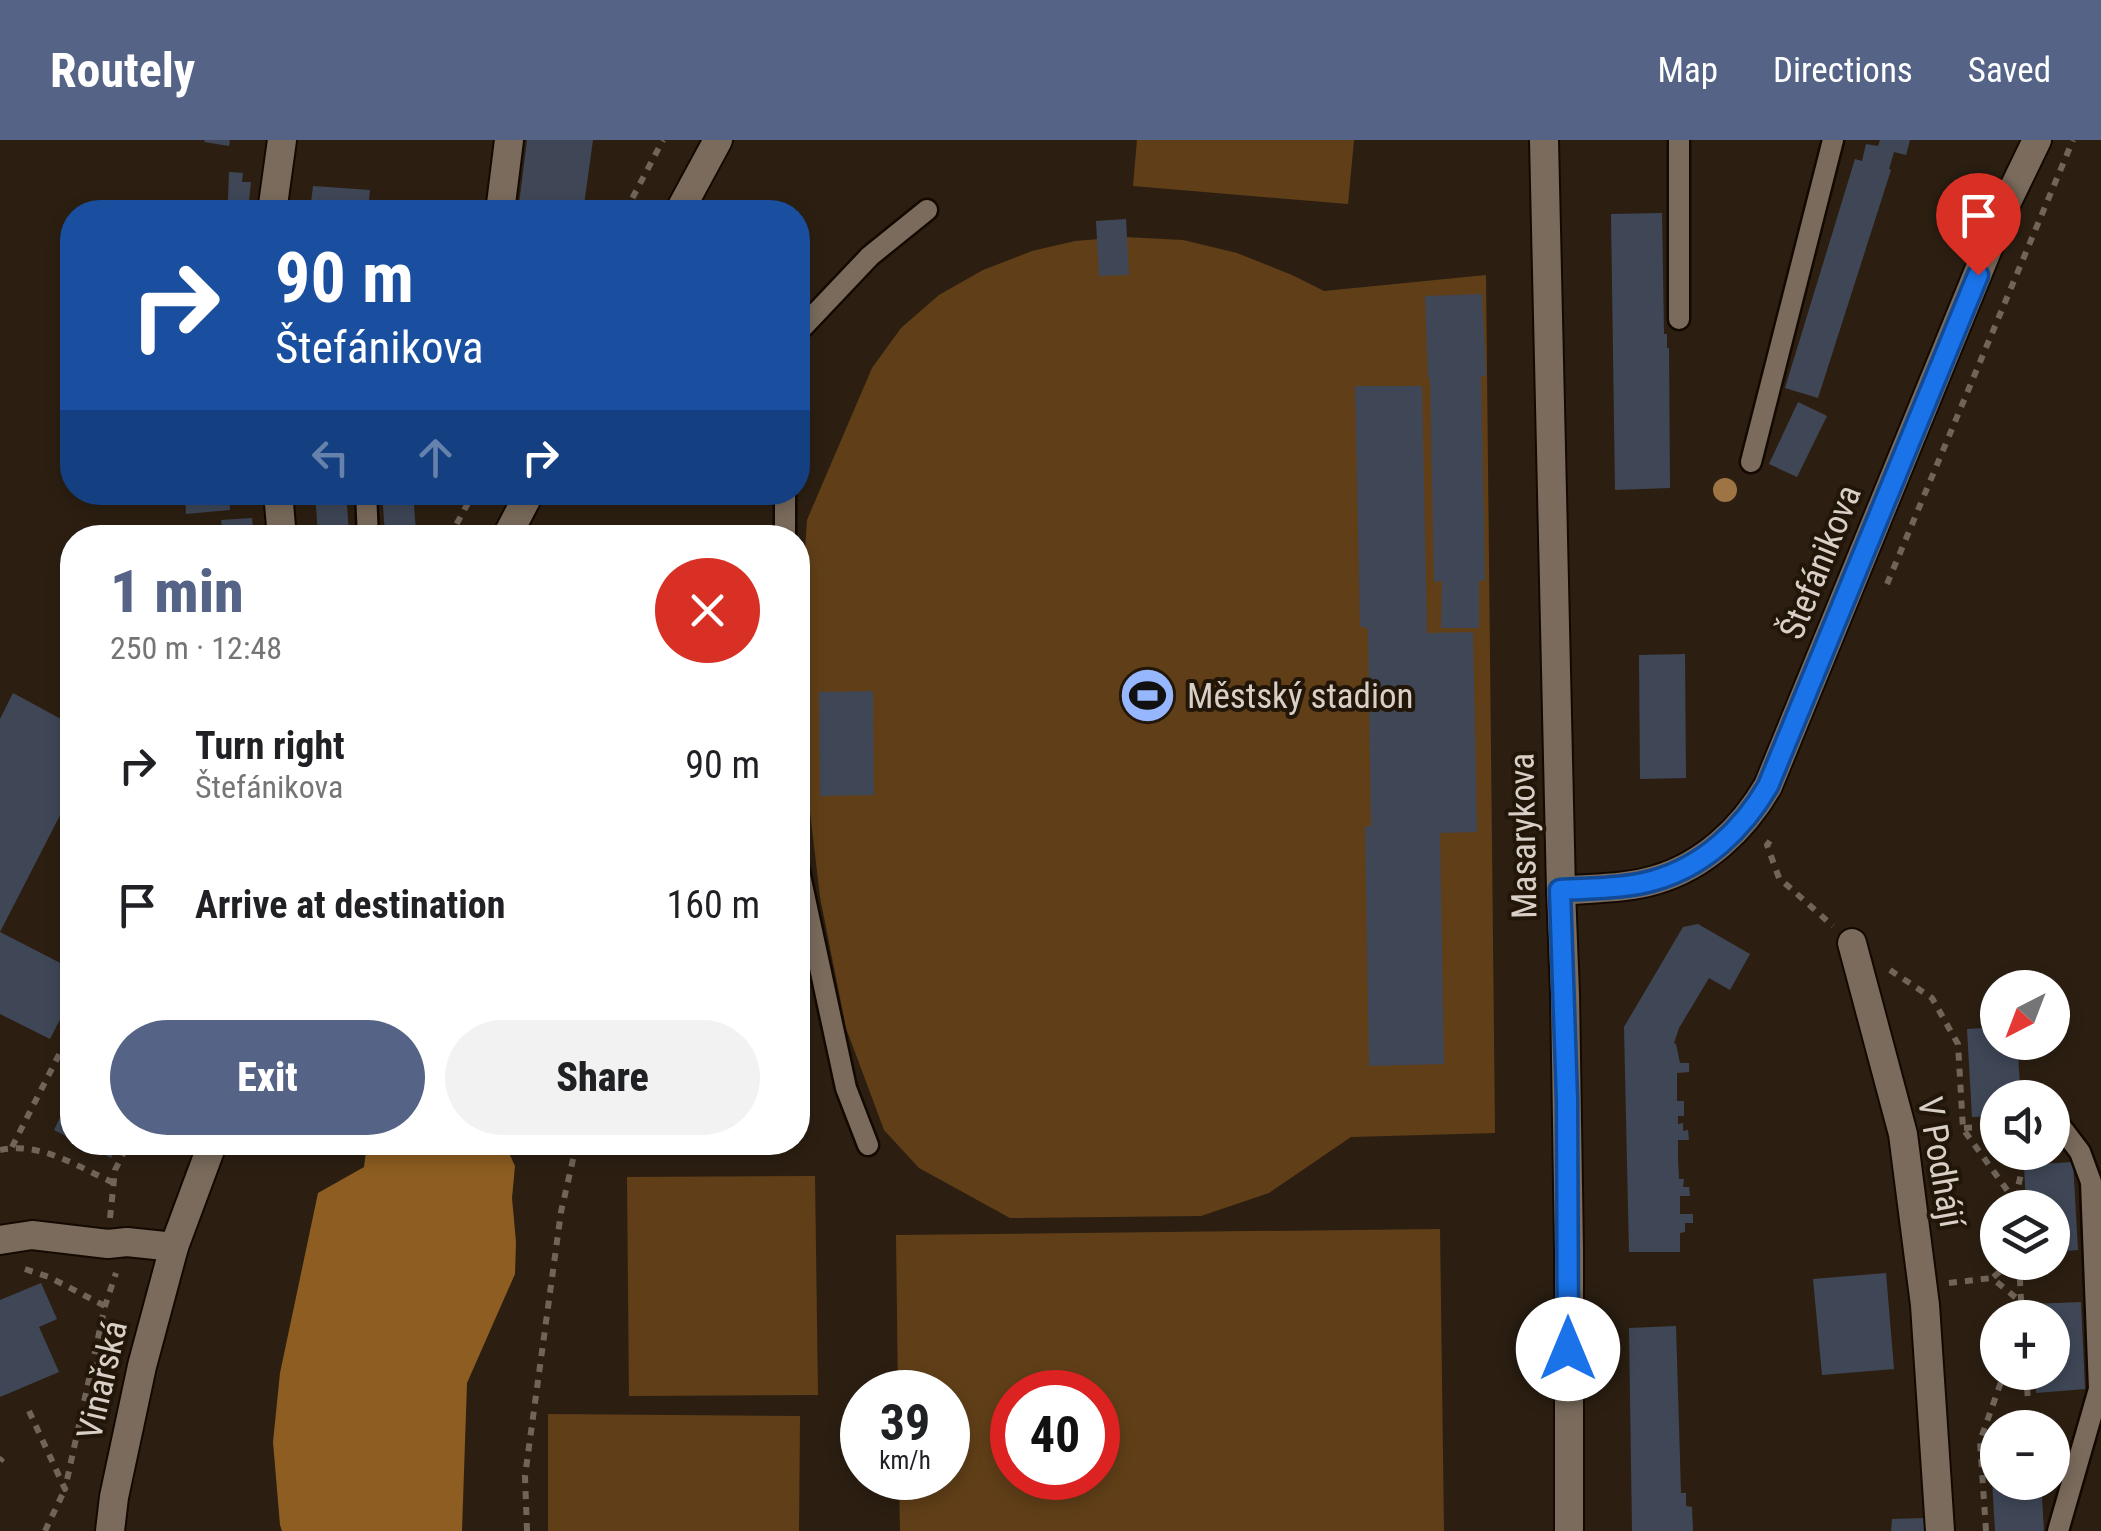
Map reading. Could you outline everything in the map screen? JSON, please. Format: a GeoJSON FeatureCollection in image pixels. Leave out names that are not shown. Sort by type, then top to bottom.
{"type":"FeatureCollection","features":[{"type":"Feature","properties":{"kind":"street"},"geometry":{"type":"LineString","coordinates":[[274,200],[282,140]]}},
{"type":"Feature","properties":{"kind":"street"},"geometry":{"type":"LineString","coordinates":[[502,200],[509,140]]}},
{"type":"Feature","properties":{"kind":"street"},"geometry":{"type":"LineString","coordinates":[[686,200],[718,140]]}},
{"type":"Feature","properties":{"kind":"street","name":"Masarykova"},"geometry":{"type":"LineString","coordinates":[[1544,140],[1565,993],[1569,1531]]}},
{"type":"Feature","properties":{"kind":"street","name":"Štefánikova"},"geometry":{"type":"LineString","coordinates":[[1560,890],[1631,885],[1687,868],[1734,832],[1754,810],[1768,786],[2007,202],[2037,140]]}},
{"type":"Feature","properties":{"kind":"street","name":"V Podhájí"},"geometry":{"type":"LineString","coordinates":[[1852,944],[1903,1134],[1925,1305],[1940,1531]]}},
{"type":"Feature","properties":{"kind":"street","name":"Vinařská"},"geometry":{"type":"LineString","coordinates":[[110,1531],[142,1366],[174,1248],[208,1155]]}},
{"type":"Feature","properties":{"kind":"street"},"geometry":{"type":"LineString","coordinates":[[0,1240],[32,1234],[174,1248]]}},
{"type":"Feature","properties":{"kind":"lane"},"geometry":{"type":"LineString","coordinates":[[1679,319],[1680,140]]}},
{"type":"Feature","properties":{"kind":"lane"},"geometry":{"type":"LineString","coordinates":[[1751,462],[1833,140]]}},
{"type":"Feature","properties":{"kind":"lane"},"geometry":{"type":"LineString","coordinates":[[810,319],[870,256],[928,210]]}},
{"type":"Feature","properties":{"kind":"lane"},"geometry":{"type":"LineString","coordinates":[[810,922],[846,1088],[868,1145]]}},
{"type":"Feature","properties":{"kind":"lane"},"geometry":{"type":"LineString","coordinates":[[2058,1531],[2098,1389],[2091,1182],[2080,1152],[2070,1138]]}},
{"type":"Feature","properties":{"kind":"path"},"geometry":{"type":"LineString","coordinates":[[630,200],[663,140]]}},
{"type":"Feature","properties":{"kind":"path"},"geometry":{"type":"LineString","coordinates":[[1767,844],[1779,878],[1852,944],[1932,998],[1958,1044],[1962,1128],[2005,1190]]}},
{"type":"Feature","properties":{"kind":"path"},"geometry":{"type":"LineString","coordinates":[[12,1148],[60,1053]]}},
{"type":"Feature","properties":{"kind":"path"},"geometry":{"type":"LineString","coordinates":[[1962,1128],[1980,1127]]}},
{"type":"Feature","properties":{"kind":"path"},"geometry":{"type":"LineString","coordinates":[[0,1141],[12,1148]]}},
{"type":"Feature","properties":{"kind":"path"},"geometry":{"type":"LineString","coordinates":[[0,1150],[43,1150],[114,1184]]}},
{"type":"Feature","properties":{"kind":"path"},"geometry":{"type":"LineString","coordinates":[[45,1531],[64,1490],[105,1306],[118,1243],[115,1170],[123,1155]]}},
{"type":"Feature","properties":{"kind":"path"},"geometry":{"type":"LineString","coordinates":[[527,1531],[525,1476],[561,1212],[574,1155]]}},
{"type":"Feature","properties":{"kind":"path"},"geometry":{"type":"LineString","coordinates":[[16,1266],[49,1277],[105,1306]]}},
{"type":"Feature","properties":{"kind":"path"},"geometry":{"type":"LineString","coordinates":[[1942,1284],[1980,1279]]}},
{"type":"Feature","properties":{"kind":"path"},"geometry":{"type":"LineString","coordinates":[[1994,1280],[2019,1300]]}},
{"type":"Feature","properties":{"kind":"path"},"geometry":{"type":"LineString","coordinates":[[1986,1531],[1980,1441],[1998,1390]]}},
{"type":"Feature","properties":{"kind":"path"},"geometry":{"type":"LineString","coordinates":[[2027,1390],[2028,1401]]}},
{"type":"Feature","properties":{"kind":"path"},"geometry":{"type":"LineString","coordinates":[[29,1411],[64,1490]]}},
{"type":"Feature","properties":{"kind":"shaded area"},"geometry":{"type":"Polygon","coordinates":[[[1137,140],[1354,140],[1348,204],[1133,186],[1137,140]]]}},
{"type":"Feature","properties":{"kind":"shaded area","name":"Městský stadion"},"geometry":{"type":"Polygon","coordinates":[[[1124,237],[1183,240],[1237,253],[1324,291],[1486,275],[1495,1133],[1351,1137],[1269,1193],[1201,1216],[1010,1218],[919,1168],[884,1130],[846,1028],[820,897],[810,812],[807,520],[872,368],[901,328],[939,295],[983,270],[1032,251],[1075,241],[1124,237]]]}},
{"type":"Feature","properties":{"kind":"shaded area"},"geometry":{"type":"Polygon","coordinates":[[[366,1155],[510,1155],[515,1166],[515,1274],[467,1383],[462,1531],[282,1531],[280,1525],[273,1442],[280,1373],[318,1193],[364,1167],[366,1155]]]}},
{"type":"Feature","properties":{"kind":"shaded area"},"geometry":{"type":"Polygon","coordinates":[[[815,1176],[818,1395],[629,1396],[627,1177],[815,1176]]]}},
{"type":"Feature","properties":{"kind":"shaded area"},"geometry":{"type":"Polygon","coordinates":[[[1440,1229],[1444,1531],[900,1531],[899,1500],[970,1500],[970,1370],[898,1370],[896,1235],[1440,1229]]]}},
{"type":"Feature","properties":{"kind":"shaded area"},"geometry":{"type":"Polygon","coordinates":[[[548,1414],[800,1416],[799,1531],[548,1531],[548,1414]]]}},
{"type":"Feature","properties":{"kind":"building"},"geometry":{"type":"Polygon","coordinates":[[[205,140],[230,140],[229,146],[205,140]]]}},
{"type":"Feature","properties":{"kind":"building"},"geometry":{"type":"Polygon","coordinates":[[[527,140],[593,140],[585,200],[520,200],[527,140]]]}},
{"type":"Feature","properties":{"kind":"building"},"geometry":{"type":"Polygon","coordinates":[[[1880,140],[1910,140],[1906,155],[1894,152],[1818,398],[1785,388],[1855,159],[1862,161],[1866,144],[1878,146],[1880,140]]]}},
{"type":"Feature","properties":{"kind":"building"},"geometry":{"type":"Polygon","coordinates":[[[229,172],[243,173],[242,182],[251,182],[249,200],[228,200],[229,172]]]}},
{"type":"Feature","properties":{"kind":"building"},"geometry":{"type":"Polygon","coordinates":[[[313,186],[370,190],[369,200],[311,200],[313,186]]]}},
{"type":"Feature","properties":{"kind":"building"},"geometry":{"type":"Polygon","coordinates":[[[1662,213],[1664,334],[1669,348],[1670,488],[1615,490],[1611,214],[1662,213]]]}},
{"type":"Feature","properties":{"kind":"building"},"geometry":{"type":"Polygon","coordinates":[[[1126,219],[1129,275],[1099,276],[1096,221],[1126,219]]]}},
{"type":"Feature","properties":{"kind":"building"},"geometry":{"type":"Polygon","coordinates":[[[1482,294],[1486,376],[1481,376],[1485,580],[1479,581],[1479,628],[1441,628],[1442,581],[1434,582],[1425,296],[1482,294]]]}},
{"type":"Feature","properties":{"kind":"building"},"geometry":{"type":"Polygon","coordinates":[[[1355,386],[1422,386],[1427,633],[1473,632],[1477,832],[1440,833],[1444,1064],[1369,1066],[1365,827],[1371,826],[1368,629],[1360,626],[1355,386]]]}},
{"type":"Feature","properties":{"kind":"building"},"geometry":{"type":"Polygon","coordinates":[[[1798,402],[1827,416],[1797,477],[1769,464],[1798,402]]]}},
{"type":"Feature","properties":{"kind":"building"},"geometry":{"type":"Polygon","coordinates":[[[186,505],[230,505],[230,510],[186,514],[186,505]]]}},
{"type":"Feature","properties":{"kind":"building"},"geometry":{"type":"Polygon","coordinates":[[[316,505],[347,505],[348,525],[317,525],[316,505]]]}},
{"type":"Feature","properties":{"kind":"building"},"geometry":{"type":"Polygon","coordinates":[[[383,505],[414,505],[415,525],[384,525],[383,505]]]}},
{"type":"Feature","properties":{"kind":"building"},"geometry":{"type":"Polygon","coordinates":[[[252,518],[253,525],[222,525],[221,520],[252,518]]]}},
{"type":"Feature","properties":{"kind":"building"},"geometry":{"type":"Polygon","coordinates":[[[1685,654],[1686,778],[1640,779],[1639,655],[1685,654]]]}},
{"type":"Feature","properties":{"kind":"building"},"geometry":{"type":"Polygon","coordinates":[[[873,691],[874,795],[820,796],[819,692],[873,691]]]}},
{"type":"Feature","properties":{"kind":"building"},"geometry":{"type":"Polygon","coordinates":[[[13,693],[60,718],[60,815],[0,932],[0,719],[13,693]]]}},
{"type":"Feature","properties":{"kind":"building"},"geometry":{"type":"Polygon","coordinates":[[[1698,924],[1750,954],[1730,990],[1709,978],[1674,1043],[1680,1063],[1689,1063],[1689,1072],[1677,1073],[1677,1101],[1684,1101],[1684,1116],[1678,1116],[1678,1124],[1683,1123],[1683,1131],[1688,1130],[1689,1140],[1678,1140],[1678,1159],[1679,1179],[1684,1179],[1683,1187],[1689,1187],[1690,1196],[1680,1196],[1680,1214],[1693,1214],[1693,1223],[1685,1223],[1685,1232],[1680,1233],[1680,1252],[1629,1252],[1624,1027],[1683,927],[1698,924]]]}},
{"type":"Feature","properties":{"kind":"building"},"geometry":{"type":"Polygon","coordinates":[[[0,932],[60,963],[60,1020],[50,1039],[0,1014],[0,932]]]}},
{"type":"Feature","properties":{"kind":"building"},"geometry":{"type":"Polygon","coordinates":[[[1980,1028],[1980,1060],[2018,1060],[2020,1080],[1980,1080],[1980,1117],[1972,1117],[1967,1029],[1980,1028]]]}},
{"type":"Feature","properties":{"kind":"building"},"geometry":{"type":"Polygon","coordinates":[[[2073,1162],[2078,1250],[2070,1251],[2070,1190],[2025,1190],[2024,1170],[2070,1170],[2073,1162]]]}},
{"type":"Feature","properties":{"kind":"building"},"geometry":{"type":"Polygon","coordinates":[[[1886,1273],[1894,1369],[1822,1375],[1813,1279],[1886,1273]]]}},
{"type":"Feature","properties":{"kind":"building"},"geometry":{"type":"Polygon","coordinates":[[[41,1283],[57,1319],[39,1327],[59,1372],[0,1397],[0,1300],[41,1283]]]}},
{"type":"Feature","properties":{"kind":"building"},"geometry":{"type":"Polygon","coordinates":[[[2070,1302],[2081,1302],[2085,1389],[2036,1393],[2036,1390],[2070,1390],[2070,1302]]]}},
{"type":"Feature","properties":{"kind":"building"},"geometry":{"type":"Polygon","coordinates":[[[1676,1326],[1681,1493],[1686,1493],[1686,1506],[1692,1507],[1693,1531],[1632,1531],[1629,1328],[1676,1326]]]}},
{"type":"Feature","properties":{"kind":"building"},"geometry":{"type":"Polygon","coordinates":[[[1993,1500],[2042,1500],[2044,1531],[1995,1531],[1993,1500]]]}},
{"type":"Feature","properties":{"kind":"building"},"geometry":{"type":"Polygon","coordinates":[[[1924,1518],[1925,1531],[1891,1531],[1892,1519],[1924,1518]]]}},
{"type":"Feature","properties":{"kind":"place","name":"Městský stadion"},"geometry":{"type":"Point","coordinates":[1148,696]}},
{"type":"Feature","properties":{"kind":"route"},"geometry":{"type":"LineString","coordinates":[[1568,1349],[1567,1100],[1560,890],[1631,885],[1687,868],[1734,832],[1754,810],[1768,786],[1978,275]]}}]}
